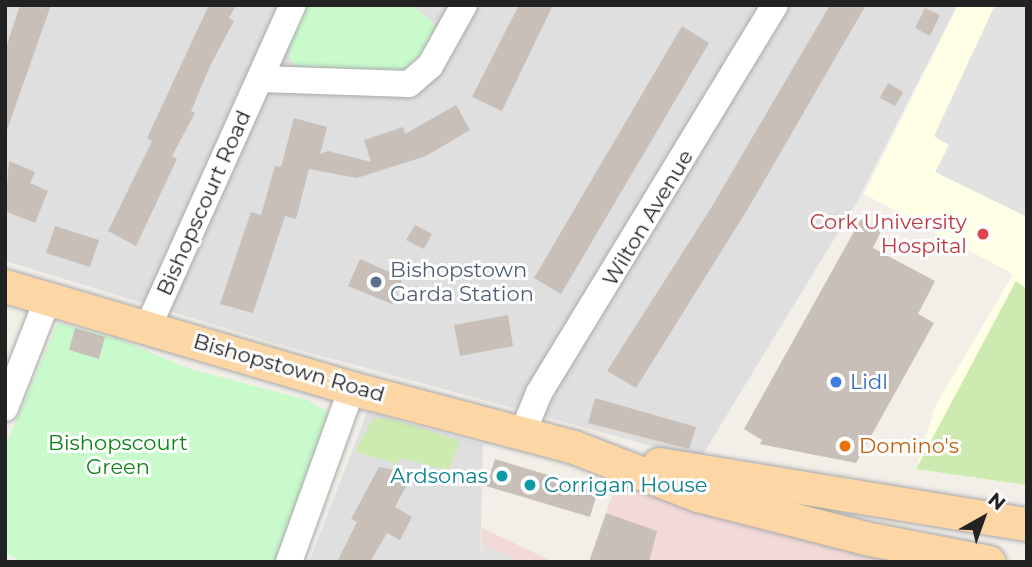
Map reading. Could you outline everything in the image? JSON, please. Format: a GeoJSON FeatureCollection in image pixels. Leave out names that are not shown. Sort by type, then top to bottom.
{"type":"FeatureCollection","features":[{"type":"Feature","properties":{"kind":"main road","name":"Bishopstown Road"},"geometry":{"type":"LineString","coordinates":[[5,286],[352,388],[574,447],[698,495],[865,538],[989,562]]}},
{"type":"Feature","properties":{"kind":"main road","name":"Bishopstown Road"},"geometry":{"type":"LineString","coordinates":[[574,447],[700,472],[1027,524]]}},
{"type":"Feature","properties":{"kind":"street","name":"Bishopscourt Road"},"geometry":{"type":"LineString","coordinates":[[148,327],[293,5]]}},
{"type":"Feature","properties":{"kind":"street","name":"Wilton Avenue"},"geometry":{"type":"LineString","coordinates":[[523,432],[539,393],[775,5]]}},
{"type":"Feature","properties":{"kind":"street"},"geometry":{"type":"LineString","coordinates":[[260,79],[409,84],[430,66],[454,9]]}},
{"type":"Feature","properties":{"kind":"street"},"geometry":{"type":"LineString","coordinates":[[5,408],[48,298]]}},
{"type":"Feature","properties":{"kind":"street"},"geometry":{"type":"LineString","coordinates":[[289,562],[352,388]]}},
{"type":"Feature","properties":{"kind":"shaded area"},"geometry":{"type":"Polygon","coordinates":[[[5,5],[957,5],[858,200],[700,459],[274,343],[5,261],[5,5]]]}},
{"type":"Feature","properties":{"kind":"shaded area","name":"Cork University Hospital"},"geometry":{"type":"Polygon","coordinates":[[[958,5],[1027,5],[1027,485],[916,469],[935,407],[1013,274],[864,194],[958,5]]]}},
{"type":"Feature","properties":{"kind":"shaded area"},"geometry":{"type":"Polygon","coordinates":[[[995,5],[1027,5],[1027,217],[935,172],[949,145],[934,136],[995,5]]]}},
{"type":"Feature","properties":{"kind":"shaded area"},"geometry":{"type":"Polygon","coordinates":[[[367,412],[483,444],[480,562],[309,562],[367,412]]]}},
{"type":"Feature","properties":{"kind":"shaded area"},"geometry":{"type":"Polygon","coordinates":[[[617,482],[705,511],[910,562],[589,562],[617,482]]]}},
{"type":"Feature","properties":{"kind":"shaded area"},"geometry":{"type":"Polygon","coordinates":[[[482,528],[554,562],[480,562],[482,528]]]}},
{"type":"Feature","properties":{"kind":"shaded area"},"geometry":{"type":"Polygon","coordinates":[[[481,543],[520,562],[480,562],[481,543]]]}},
{"type":"Feature","properties":{"kind":"green space"},"geometry":{"type":"Polygon","coordinates":[[[307,5],[412,5],[435,24],[435,38],[409,72],[303,68],[290,61],[289,44],[307,5]]]}},
{"type":"Feature","properties":{"kind":"green space"},"geometry":{"type":"Polygon","coordinates":[[[1016,281],[1027,289],[1027,485],[916,469],[1016,281]]]}},
{"type":"Feature","properties":{"kind":"green space","name":"Bishopscourt Green"},"geometry":{"type":"Polygon","coordinates":[[[58,323],[116,338],[190,369],[308,400],[331,414],[277,562],[25,562],[5,554],[5,446],[58,323]]]}},
{"type":"Feature","properties":{"kind":"green space"},"geometry":{"type":"Polygon","coordinates":[[[373,418],[392,419],[460,441],[448,471],[401,458],[397,464],[355,452],[373,418]]]}},
{"type":"Feature","properties":{"kind":"building"},"geometry":{"type":"Polygon","coordinates":[[[20,5],[51,5],[7,130],[5,51],[20,5]]]}},
{"type":"Feature","properties":{"kind":"building"},"geometry":{"type":"Polygon","coordinates":[[[209,5],[236,5],[229,18],[234,21],[210,66],[191,111],[195,113],[172,156],[177,159],[136,246],[108,231],[152,141],[147,138],[209,5]]]}},
{"type":"Feature","properties":{"kind":"building"},"geometry":{"type":"Polygon","coordinates":[[[519,5],[553,5],[502,111],[472,97],[519,5]]]}},
{"type":"Feature","properties":{"kind":"building"},"geometry":{"type":"Polygon","coordinates":[[[830,5],[866,5],[749,207],[636,388],[607,371],[711,208],[830,5]]]}},
{"type":"Feature","properties":{"kind":"building"},"geometry":{"type":"Polygon","coordinates":[[[925,8],[940,15],[930,36],[915,28],[925,8]]]}},
{"type":"Feature","properties":{"kind":"building"},"geometry":{"type":"Polygon","coordinates":[[[682,26],[709,43],[561,294],[534,278],[682,26]]]}},
{"type":"Feature","properties":{"kind":"building"},"geometry":{"type":"Polygon","coordinates":[[[888,83],[903,92],[895,106],[880,98],[888,83]]]}},
{"type":"Feature","properties":{"kind":"building"},"geometry":{"type":"Polygon","coordinates":[[[456,105],[470,130],[426,156],[357,178],[309,169],[296,219],[285,216],[253,313],[220,304],[251,212],[261,215],[275,166],[281,167],[294,118],[327,127],[320,154],[328,151],[371,162],[364,140],[403,127],[405,134],[456,105]]]}},
{"type":"Feature","properties":{"kind":"building"},"geometry":{"type":"Polygon","coordinates":[[[9,161],[35,172],[30,183],[48,191],[35,223],[5,211],[9,161]]]}},
{"type":"Feature","properties":{"kind":"building","name":"Lidl"},"geometry":{"type":"Polygon","coordinates":[[[861,219],[882,229],[873,248],[935,281],[918,314],[934,323],[856,463],[760,444],[762,440],[744,429],[861,219]]]}},
{"type":"Feature","properties":{"kind":"building"},"geometry":{"type":"Polygon","coordinates":[[[415,225],[432,234],[424,249],[406,240],[415,225]]]}},
{"type":"Feature","properties":{"kind":"building"},"geometry":{"type":"Polygon","coordinates":[[[55,226],[99,240],[90,267],[46,253],[55,226]]]}},
{"type":"Feature","properties":{"kind":"building","name":"Bishopstown Garda Station"},"geometry":{"type":"Polygon","coordinates":[[[360,259],[403,278],[392,304],[348,286],[360,259]]]}},
{"type":"Feature","properties":{"kind":"building"},"geometry":{"type":"Polygon","coordinates":[[[508,315],[513,346],[460,356],[454,325],[508,315]]]}},
{"type":"Feature","properties":{"kind":"building"},"geometry":{"type":"Polygon","coordinates":[[[75,328],[105,337],[99,359],[69,350],[75,328]]]}},
{"type":"Feature","properties":{"kind":"building"},"geometry":{"type":"Polygon","coordinates":[[[595,398],[696,427],[689,449],[588,423],[595,398]]]}},
{"type":"Feature","properties":{"kind":"building"},"geometry":{"type":"Polygon","coordinates":[[[495,459],[598,490],[590,517],[486,486],[495,459]]]}},
{"type":"Feature","properties":{"kind":"building"},"geometry":{"type":"Polygon","coordinates":[[[379,467],[413,473],[395,507],[412,517],[400,540],[387,533],[370,562],[337,562],[357,522],[351,519],[379,467]]]}},
{"type":"Feature","properties":{"kind":"building"},"geometry":{"type":"Polygon","coordinates":[[[606,513],[657,531],[649,562],[589,562],[606,513]]]}},
{"type":"Feature","properties":{"kind":"place","name":"Cork University Hospital"},"geometry":{"type":"Point","coordinates":[983,234]}},
{"type":"Feature","properties":{"kind":"place","name":"Bishopstown Garda Station"},"geometry":{"type":"Point","coordinates":[376,282]}},
{"type":"Feature","properties":{"kind":"place","name":"Lidl"},"geometry":{"type":"Point","coordinates":[836,382]}},
{"type":"Feature","properties":{"kind":"place","name":"Domino's"},"geometry":{"type":"Point","coordinates":[845,446]}},
{"type":"Feature","properties":{"kind":"place","name":"Ardsonas"},"geometry":{"type":"Point","coordinates":[502,476]}},
{"type":"Feature","properties":{"kind":"place","name":"Corrigan House"},"geometry":{"type":"Point","coordinates":[530,485]}}]}
